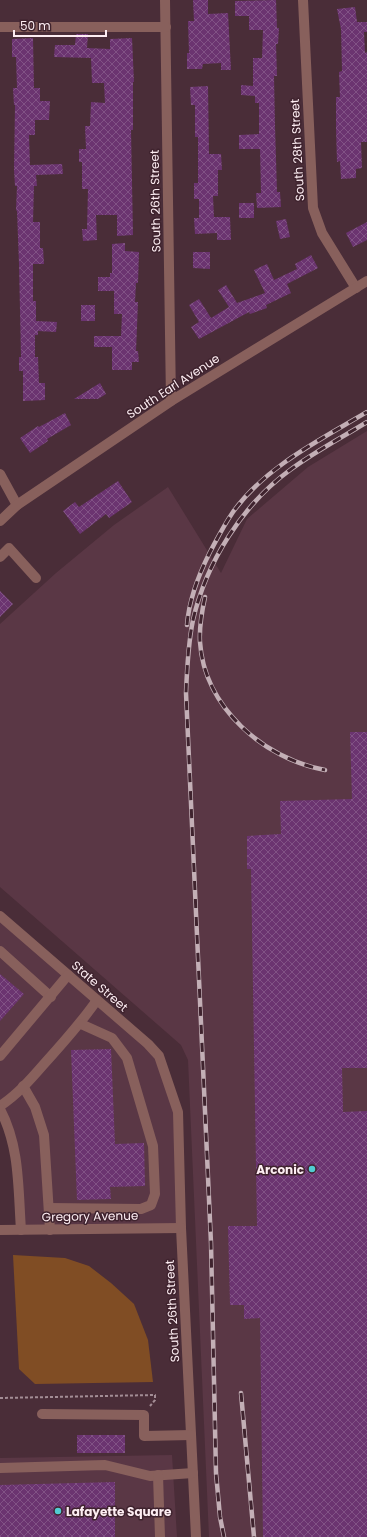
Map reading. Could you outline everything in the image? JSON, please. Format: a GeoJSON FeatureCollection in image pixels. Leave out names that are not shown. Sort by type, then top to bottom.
{"type":"FeatureCollection","features":[{"type":"Feature","properties":{"kind":"street","name":"South 26th Street"},"geometry":{"type":"LineString","coordinates":[[165,0],[171,402]]}},
{"type":"Feature","properties":{"kind":"street","name":"South 28th Street"},"geometry":{"type":"LineString","coordinates":[[303,0],[313,208],[322,234],[356,288]]}},
{"type":"Feature","properties":{"kind":"street"},"geometry":{"type":"LineString","coordinates":[[0,27],[166,27]]}},
{"type":"Feature","properties":{"kind":"street","name":"South Earl Avenue"},"geometry":{"type":"LineString","coordinates":[[0,521],[17,505],[171,402],[367,281]]}},
{"type":"Feature","properties":{"kind":"street"},"geometry":{"type":"LineString","coordinates":[[0,474],[17,505]]}},
{"type":"Feature","properties":{"kind":"street"},"geometry":{"type":"LineString","coordinates":[[0,556],[9,548],[36,578]]}},
{"type":"Feature","properties":{"kind":"street","name":"State Street"},"geometry":{"type":"LineString","coordinates":[[0,916],[148,1044],[159,1056],[170,1085]]}},
{"type":"Feature","properties":{"kind":"street"},"geometry":{"type":"LineString","coordinates":[[0,951],[51,997]]}},
{"type":"Feature","properties":{"kind":"street"},"geometry":{"type":"LineString","coordinates":[[0,1056],[68,975]]}},
{"type":"Feature","properties":{"kind":"street"},"geometry":{"type":"LineString","coordinates":[[0,1106],[9,1101],[80,1024],[97,1000]]}},
{"type":"Feature","properties":{"kind":"street"},"geometry":{"type":"LineString","coordinates":[[49,1208],[141,1209],[151,1205],[155,1194],[153,1146],[127,1058],[112,1038],[80,1024]]}},
{"type":"Feature","properties":{"kind":"street","name":"South 26th Street"},"geometry":{"type":"LineString","coordinates":[[170,1085],[178,1112],[181,1228],[196,1537]]}},
{"type":"Feature","properties":{"kind":"street"},"geometry":{"type":"LineString","coordinates":[[23,1086],[35,1107],[44,1135],[50,1230]]}},
{"type":"Feature","properties":{"kind":"street"},"geometry":{"type":"LineString","coordinates":[[0,1109],[9,1127],[16,1153],[21,1230]]}},
{"type":"Feature","properties":{"kind":"street","name":"Gregory Avenue"},"geometry":{"type":"LineString","coordinates":[[0,1230],[181,1228]]}},
{"type":"Feature","properties":{"kind":"street"},"geometry":{"type":"LineString","coordinates":[[42,1414],[144,1414],[144,1436],[191,1435]]}},
{"type":"Feature","properties":{"kind":"street"},"geometry":{"type":"LineString","coordinates":[[0,1468],[105,1465],[150,1476],[193,1472]]}},
{"type":"Feature","properties":{"kind":"street"},"geometry":{"type":"LineString","coordinates":[[158,1475],[160,1537]]}},
{"type":"Feature","properties":{"kind":"path"},"geometry":{"type":"LineString","coordinates":[[0,1398],[155,1395],[156,1400],[144,1414]]}},
{"type":"Feature","properties":{"kind":"shaded area"},"geometry":{"type":"Polygon","coordinates":[[[367,431],[367,1537],[209,1537],[188,1060],[181,1045],[0,887],[0,624],[56,573],[114,525],[168,487],[221,573],[247,519],[308,467],[367,431]]]}},
{"type":"Feature","properties":{"kind":"shaded area"},"geometry":{"type":"Polygon","coordinates":[[[0,916],[159,1056],[178,1112],[181,1228],[21,1230],[16,1153],[0,1109],[0,916]]]}},
{"type":"Feature","properties":{"kind":"shaded area"},"geometry":{"type":"Polygon","coordinates":[[[13,1255],[65,1258],[89,1266],[111,1283],[134,1304],[148,1340],[153,1382],[35,1384],[19,1369],[13,1255]]]}},
{"type":"Feature","properties":{"kind":"shaded area"},"geometry":{"type":"Polygon","coordinates":[[[172,1455],[177,1537],[0,1537],[0,1458],[172,1455]]]}},
{"type":"Feature","properties":{"kind":"building"},"geometry":{"type":"Polygon","coordinates":[[[193,0],[208,0],[208,14],[228,13],[231,70],[221,70],[221,63],[203,64],[202,69],[187,69],[187,53],[189,53],[188,21],[194,21],[193,0]]]}},
{"type":"Feature","properties":{"kind":"building"},"geometry":{"type":"Polygon","coordinates":[[[276,0],[277,28],[279,28],[278,44],[276,44],[277,76],[274,76],[275,126],[277,192],[280,192],[281,207],[257,208],[256,193],[261,193],[260,149],[239,149],[239,135],[259,134],[259,103],[255,103],[255,96],[241,95],[241,85],[253,86],[253,58],[262,58],[263,30],[249,30],[249,16],[235,16],[235,1],[276,0]]]}},
{"type":"Feature","properties":{"kind":"building"},"geometry":{"type":"Polygon","coordinates":[[[355,7],[357,22],[367,22],[367,32],[364,32],[365,53],[367,52],[367,142],[361,142],[362,168],[356,169],[356,178],[341,179],[340,161],[337,162],[336,129],[336,97],[340,97],[339,72],[342,71],[341,29],[337,9],[355,7]]]}},
{"type":"Feature","properties":{"kind":"building"},"geometry":{"type":"Polygon","coordinates":[[[76,34],[88,34],[87,48],[110,49],[110,39],[132,38],[134,82],[133,130],[131,130],[133,235],[117,236],[117,215],[96,215],[97,240],[83,241],[82,229],[87,229],[88,189],[82,189],[82,162],[79,162],[79,149],[86,149],[85,126],[90,126],[91,102],[105,103],[104,83],[92,83],[91,58],[54,57],[55,45],[75,45],[76,34]]]}},
{"type":"Feature","properties":{"kind":"building"},"geometry":{"type":"Polygon","coordinates":[[[33,38],[34,88],[40,88],[40,101],[50,101],[49,120],[35,120],[35,135],[29,135],[30,165],[62,164],[63,174],[36,175],[37,186],[34,186],[33,222],[40,222],[40,248],[43,248],[44,264],[33,264],[33,301],[36,301],[36,321],[57,322],[56,332],[38,331],[38,335],[35,335],[35,357],[38,357],[39,383],[45,383],[45,400],[23,401],[23,371],[19,371],[19,357],[21,357],[19,264],[16,210],[17,186],[15,186],[14,170],[15,105],[13,88],[17,88],[16,57],[12,57],[12,39],[33,38]]]}},
{"type":"Feature","properties":{"kind":"building"},"geometry":{"type":"Polygon","coordinates":[[[208,86],[209,154],[221,154],[222,170],[218,170],[218,196],[213,196],[214,217],[230,217],[231,240],[217,240],[217,233],[195,234],[194,218],[199,218],[199,199],[194,199],[194,183],[198,183],[198,137],[195,137],[195,105],[191,105],[190,87],[208,86]]]}},
{"type":"Feature","properties":{"kind":"building"},"geometry":{"type":"Polygon","coordinates":[[[239,203],[254,203],[254,218],[239,218],[239,203]]]}},
{"type":"Feature","properties":{"kind":"building"},"geometry":{"type":"Polygon","coordinates":[[[286,219],[290,237],[280,239],[276,221],[286,219]]]}},
{"type":"Feature","properties":{"kind":"building"},"geometry":{"type":"Polygon","coordinates":[[[367,222],[367,240],[353,247],[346,233],[367,222]]]}},
{"type":"Feature","properties":{"kind":"building"},"geometry":{"type":"Polygon","coordinates":[[[125,243],[125,251],[139,252],[138,283],[136,283],[135,302],[138,302],[136,351],[138,351],[139,362],[132,362],[132,370],[112,370],[112,347],[94,347],[94,336],[121,336],[122,314],[114,314],[114,291],[98,291],[98,277],[110,277],[110,273],[112,273],[112,244],[125,243]]]}},
{"type":"Feature","properties":{"kind":"building"},"geometry":{"type":"Polygon","coordinates":[[[193,252],[210,252],[210,269],[193,268],[193,252]]]}},
{"type":"Feature","properties":{"kind":"building"},"geometry":{"type":"Polygon","coordinates":[[[311,255],[318,268],[287,284],[291,293],[266,305],[267,308],[250,314],[249,312],[199,339],[191,327],[199,322],[189,305],[199,299],[211,318],[229,307],[218,290],[226,285],[237,303],[265,293],[254,270],[267,264],[274,280],[297,269],[295,264],[311,255]]]}},
{"type":"Feature","properties":{"kind":"building"},"geometry":{"type":"Polygon","coordinates":[[[81,305],[95,305],[95,321],[81,321],[81,305]]]}},
{"type":"Feature","properties":{"kind":"building"},"geometry":{"type":"Polygon","coordinates":[[[100,383],[106,394],[98,399],[74,399],[100,383]]]}},
{"type":"Feature","properties":{"kind":"building"},"geometry":{"type":"Polygon","coordinates":[[[65,413],[71,425],[47,439],[48,441],[30,453],[20,438],[38,426],[39,427],[65,413]]]}},
{"type":"Feature","properties":{"kind":"building"},"geometry":{"type":"Polygon","coordinates":[[[118,481],[132,502],[109,518],[106,514],[80,534],[63,511],[75,502],[79,507],[118,481]]]}},
{"type":"Feature","properties":{"kind":"building"},"geometry":{"type":"Polygon","coordinates":[[[0,591],[13,604],[0,617],[0,591]]]}},
{"type":"Feature","properties":{"kind":"building","name":"Arconic"},"geometry":{"type":"Polygon","coordinates":[[[350,732],[367,732],[367,1068],[342,1068],[343,1112],[367,1111],[367,1537],[263,1537],[260,1318],[244,1319],[244,1305],[230,1305],[228,1226],[257,1226],[251,869],[247,869],[247,836],[281,834],[280,801],[352,799],[350,732]]]}},
{"type":"Feature","properties":{"kind":"building"},"geometry":{"type":"Polygon","coordinates":[[[0,974],[24,994],[0,1021],[0,974]]]}},
{"type":"Feature","properties":{"kind":"building"},"geometry":{"type":"Polygon","coordinates":[[[111,1049],[115,1144],[144,1143],[145,1186],[110,1187],[111,1199],[77,1200],[71,1050],[111,1049]]]}},
{"type":"Feature","properties":{"kind":"building"},"geometry":{"type":"Polygon","coordinates":[[[77,1435],[125,1435],[125,1453],[77,1453],[77,1435]]]}},
{"type":"Feature","properties":{"kind":"building","name":"Lafayette Square"},"geometry":{"type":"Polygon","coordinates":[[[115,1482],[115,1537],[0,1537],[0,1485],[115,1482]]]}},
{"type":"Feature","properties":{"kind":"railway"},"geometry":{"type":"LineString","coordinates":[[187,625],[192,596],[206,560],[233,512],[246,496],[261,481],[294,456],[367,412]]}},
{"type":"Feature","properties":{"kind":"railway"},"geometry":{"type":"LineString","coordinates":[[224,1537],[220,1517],[216,1473],[211,1243],[186,693],[190,638],[193,620],[207,577],[228,537],[256,500],[299,463],[367,422]]}},
{"type":"Feature","properties":{"kind":"railway"},"geometry":{"type":"LineString","coordinates":[[205,597],[200,636],[204,666],[213,688],[225,708],[241,726],[260,742],[280,754],[302,764],[325,770]]}},
{"type":"Feature","properties":{"kind":"railway"},"geometry":{"type":"LineString","coordinates":[[241,1393],[254,1537]]}},
{"type":"Feature","properties":{"kind":"place","name":"Arconic"},"geometry":{"type":"Point","coordinates":[312,1169]}},
{"type":"Feature","properties":{"kind":"place","name":"Lafayette Square"},"geometry":{"type":"Point","coordinates":[58,1511]}}]}
